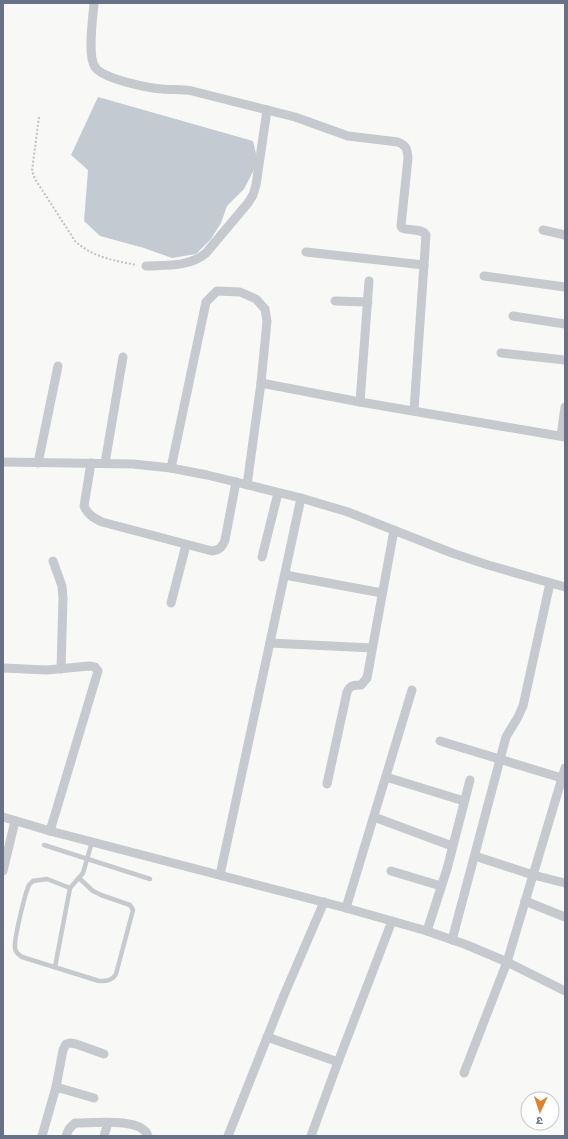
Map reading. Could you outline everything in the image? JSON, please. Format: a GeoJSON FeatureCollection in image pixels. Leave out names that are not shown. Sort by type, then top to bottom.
{"type":"FeatureCollection","features":[{"type":"Feature","properties":{"kind":"street"},"geometry":{"type":"LineString","coordinates":[[94,3],[91,42],[92,57],[95,67],[102,73],[113,78],[152,88],[184,89],[267,110],[310,122],[348,136],[398,142],[405,145],[407,148],[408,158],[401,226],[405,230],[422,231],[425,233],[426,239],[414,410]]}},
{"type":"Feature","properties":{"kind":"street"},"geometry":{"type":"LineString","coordinates":[[146,266],[186,263],[200,259],[248,203],[253,195],[256,184],[267,110]]}},
{"type":"Feature","properties":{"kind":"street"},"geometry":{"type":"LineString","coordinates":[[543,230],[565,235]]}},
{"type":"Feature","properties":{"kind":"street"},"geometry":{"type":"LineString","coordinates":[[306,252],[424,265]]}},
{"type":"Feature","properties":{"kind":"street"},"geometry":{"type":"LineString","coordinates":[[484,276],[565,287]]}},
{"type":"Feature","properties":{"kind":"street"},"geometry":{"type":"LineString","coordinates":[[360,402],[370,281]]}},
{"type":"Feature","properties":{"kind":"street"},"geometry":{"type":"LineString","coordinates":[[171,468],[206,302],[217,291],[240,292],[256,299],[265,308],[267,321],[261,383],[247,485]]}},
{"type":"Feature","properties":{"kind":"street"},"geometry":{"type":"LineString","coordinates":[[335,301],[368,302]]}},
{"type":"Feature","properties":{"kind":"street"},"geometry":{"type":"LineString","coordinates":[[513,316],[565,324]]}},
{"type":"Feature","properties":{"kind":"street"},"geometry":{"type":"LineString","coordinates":[[501,353],[565,360]]}},
{"type":"Feature","properties":{"kind":"street"},"geometry":{"type":"LineString","coordinates":[[105,463],[123,357]]}},
{"type":"Feature","properties":{"kind":"street"},"geometry":{"type":"LineString","coordinates":[[38,463],[58,366]]}},
{"type":"Feature","properties":{"kind":"street"},"geometry":{"type":"LineString","coordinates":[[261,383],[360,402],[563,436],[565,407]]}},
{"type":"Feature","properties":{"kind":"street"},"geometry":{"type":"LineString","coordinates":[[3,462],[105,463],[171,468],[207,474],[301,498],[348,512],[452,553],[565,587]]}},
{"type":"Feature","properties":{"kind":"street"},"geometry":{"type":"LineString","coordinates":[[91,463],[84,506],[87,512],[93,517],[102,522],[212,551],[219,550],[225,540],[236,482]]}},
{"type":"Feature","properties":{"kind":"street"},"geometry":{"type":"LineString","coordinates":[[262,557],[278,493]]}},
{"type":"Feature","properties":{"kind":"street"},"geometry":{"type":"LineString","coordinates":[[220,875],[301,498]]}},
{"type":"Feature","properties":{"kind":"street"},"geometry":{"type":"LineString","coordinates":[[327,784],[349,688],[353,685],[361,685],[364,683],[366,678],[394,530]]}},
{"type":"Feature","properties":{"kind":"street"},"geometry":{"type":"LineString","coordinates":[[171,603],[186,545]]}},
{"type":"Feature","properties":{"kind":"street"},"geometry":{"type":"LineString","coordinates":[[53,561],[62,586],[63,598],[61,669]]}},
{"type":"Feature","properties":{"kind":"street"},"geometry":{"type":"LineString","coordinates":[[285,575],[382,593]]}},
{"type":"Feature","properties":{"kind":"street"},"geometry":{"type":"LineString","coordinates":[[452,940],[506,737],[523,706],[550,583]]}},
{"type":"Feature","properties":{"kind":"street"},"geometry":{"type":"LineString","coordinates":[[270,642],[372,648]]}},
{"type":"Feature","properties":{"kind":"street"},"geometry":{"type":"LineString","coordinates":[[3,668],[47,670],[89,666],[95,667],[98,671],[50,831]]}},
{"type":"Feature","properties":{"kind":"street"},"geometry":{"type":"LineString","coordinates":[[346,908],[412,690]]}},
{"type":"Feature","properties":{"kind":"street"},"geometry":{"type":"LineString","coordinates":[[440,741],[563,778]]}},
{"type":"Feature","properties":{"kind":"street"},"geometry":{"type":"LineString","coordinates":[[464,1073],[507,962],[565,768]]}},
{"type":"Feature","properties":{"kind":"street"},"geometry":{"type":"LineString","coordinates":[[386,777],[464,801]]}},
{"type":"Feature","properties":{"kind":"street"},"geometry":{"type":"LineString","coordinates":[[426,932],[441,886],[470,780]]}},
{"type":"Feature","properties":{"kind":"street"},"geometry":{"type":"LineString","coordinates":[[3,817],[50,831],[392,921],[452,940],[507,962],[565,990]]}},
{"type":"Feature","properties":{"kind":"street"},"geometry":{"type":"LineString","coordinates":[[374,817],[452,846]]}},
{"type":"Feature","properties":{"kind":"street"},"geometry":{"type":"LineString","coordinates":[[3,871],[15,821]]}},
{"type":"Feature","properties":{"kind":"street"},"geometry":{"type":"LineString","coordinates":[[475,856],[533,875],[565,883]]}},
{"type":"Feature","properties":{"kind":"street"},"geometry":{"type":"LineString","coordinates":[[391,871],[441,886]]}},
{"type":"Feature","properties":{"kind":"street"},"geometry":{"type":"LineString","coordinates":[[525,900],[565,917]]}},
{"type":"Feature","properties":{"kind":"street"},"geometry":{"type":"LineString","coordinates":[[228,1136],[267,1037],[324,902]]}},
{"type":"Feature","properties":{"kind":"street"},"geometry":{"type":"LineString","coordinates":[[311,1136],[392,921]]}},
{"type":"Feature","properties":{"kind":"street"},"geometry":{"type":"LineString","coordinates":[[267,1037],[338,1062]]}},
{"type":"Feature","properties":{"kind":"street"},"geometry":{"type":"LineString","coordinates":[[42,1136],[56,1087],[62,1050],[66,1044],[76,1044],[104,1054]]}},
{"type":"Feature","properties":{"kind":"street"},"geometry":{"type":"LineString","coordinates":[[56,1087],[94,1098]]}},
{"type":"Feature","properties":{"kind":"street"},"geometry":{"type":"LineString","coordinates":[[66,1136],[69,1129],[75,1123],[130,1124],[140,1126],[147,1131],[148,1136]]}},
{"type":"Feature","properties":{"kind":"street"},"geometry":{"type":"LineString","coordinates":[[104,1136],[108,1123]]}},
{"type":"Feature","properties":{"kind":"lane"},"geometry":{"type":"LineString","coordinates":[[55,967],[70,888],[83,873],[92,842]]}},
{"type":"Feature","properties":{"kind":"lane"},"geometry":{"type":"LineString","coordinates":[[44,845],[150,879]]}},
{"type":"Feature","properties":{"kind":"lane"},"geometry":{"type":"LineString","coordinates":[[70,888],[46,879],[34,881],[29,886],[19,923],[15,948],[17,954],[22,957],[99,981],[113,980],[116,974],[133,910],[130,905],[97,893],[79,878]]}},
{"type":"Feature","properties":{"kind":"path"},"geometry":{"type":"LineString","coordinates":[[39,117],[32,171],[35,179],[75,241],[84,249],[98,255],[116,261],[146,266]]}},
{"type":"Feature","properties":{"kind":"shaded area"},"geometry":{"type":"Polygon","coordinates":[[[98,97],[253,141],[258,162],[244,189],[227,206],[221,223],[211,239],[196,254],[172,258],[144,248],[100,236],[84,221],[88,170],[71,155],[98,97]]]}}]}
